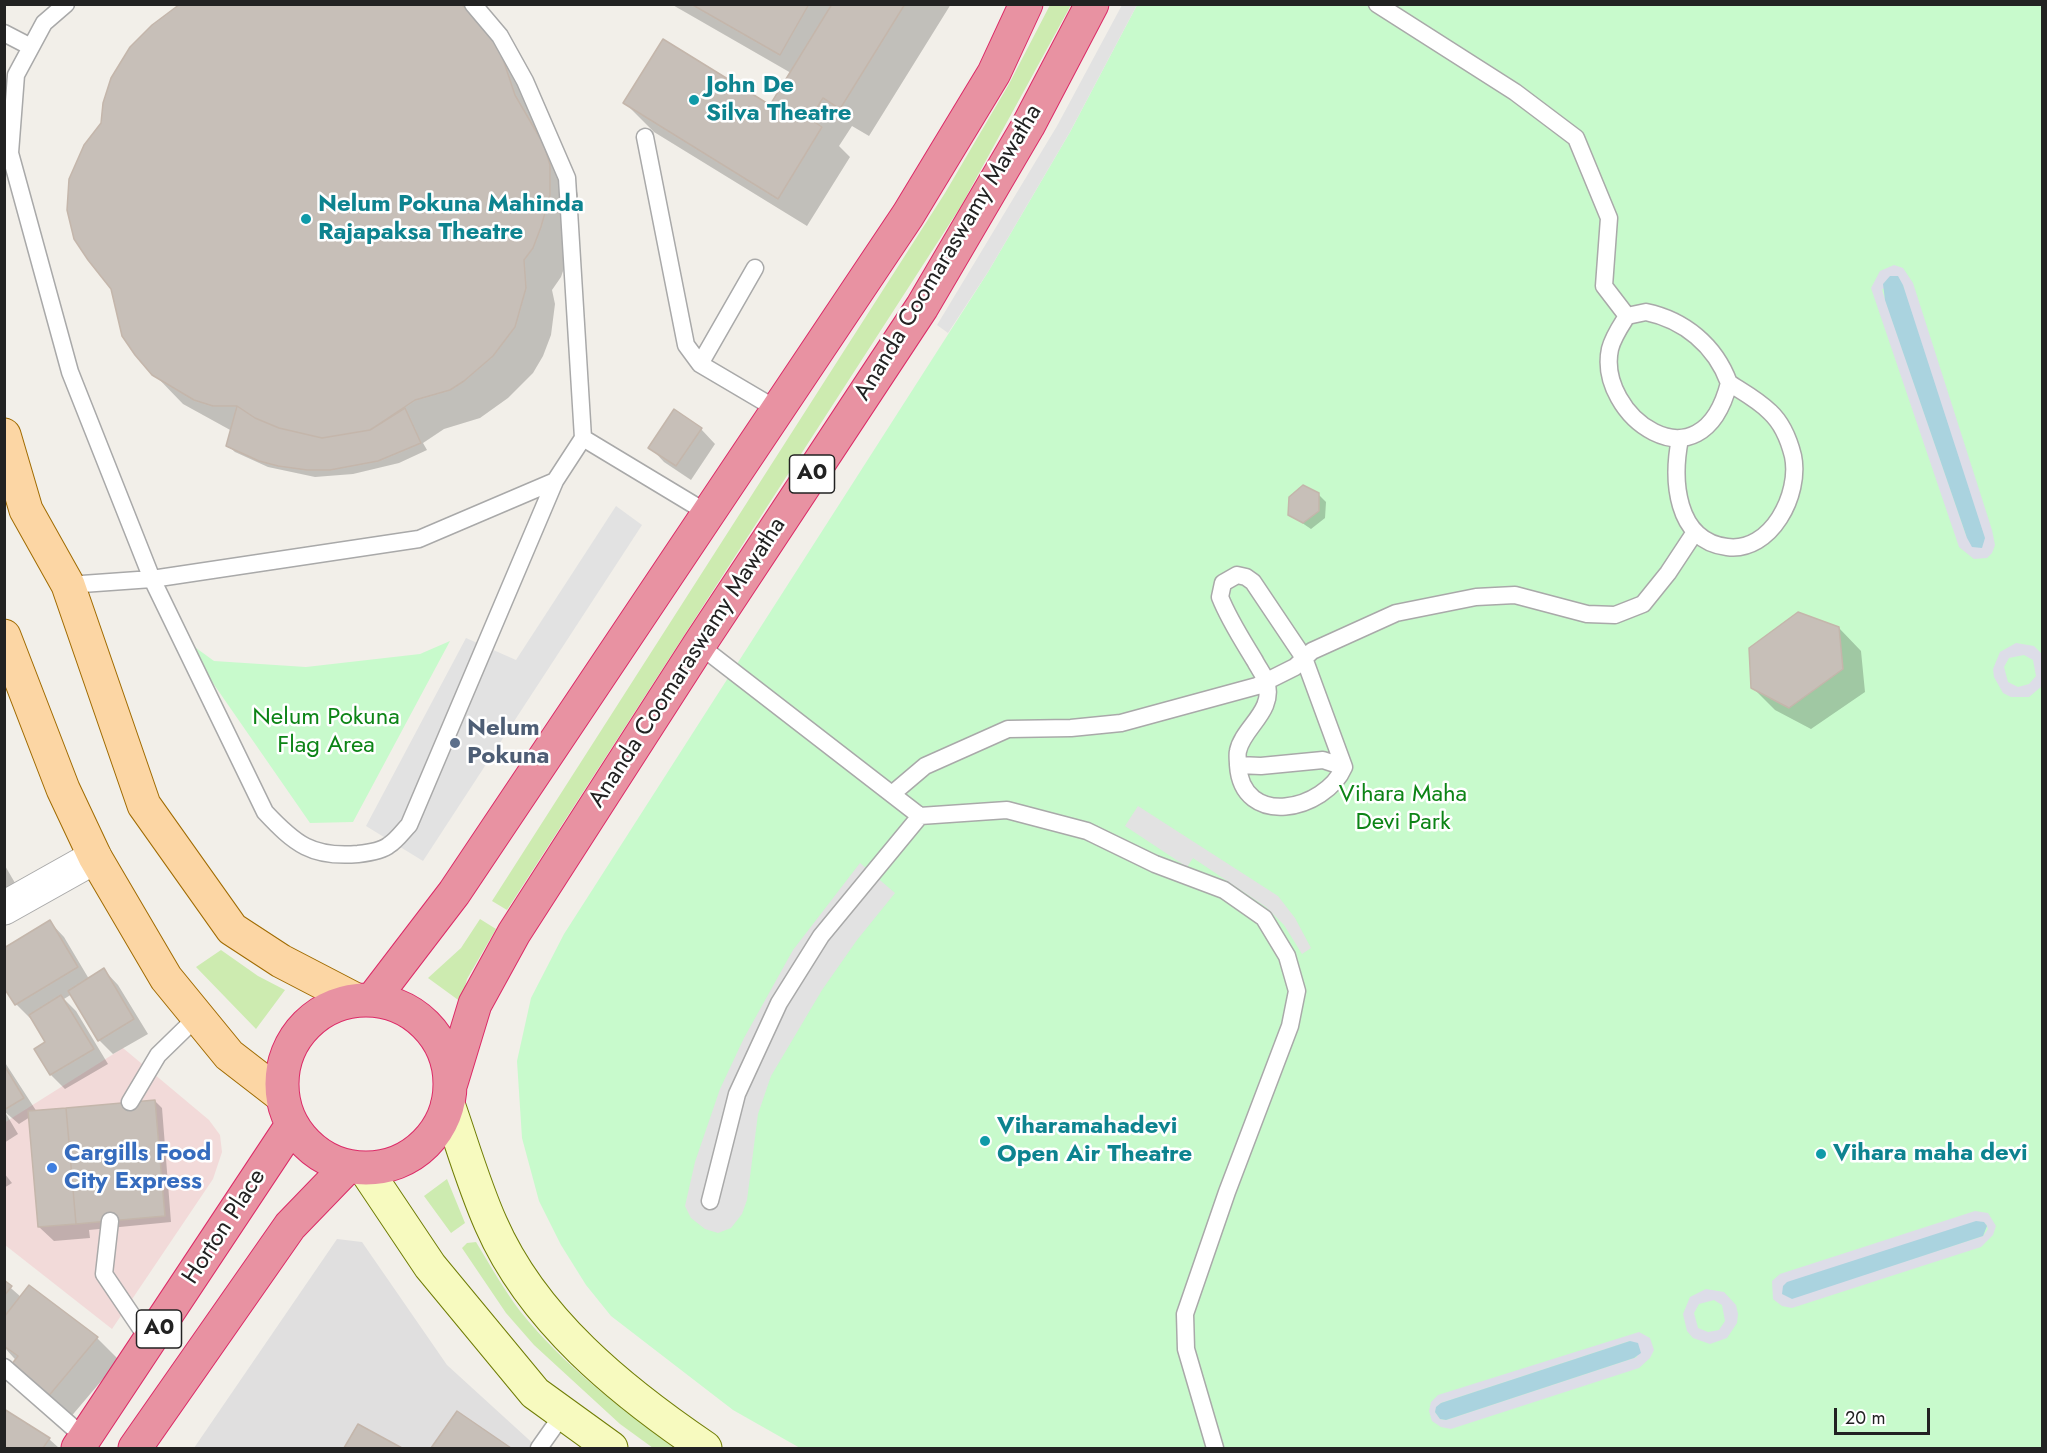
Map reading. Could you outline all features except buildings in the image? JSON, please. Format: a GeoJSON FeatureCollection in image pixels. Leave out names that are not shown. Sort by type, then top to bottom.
{"type":"FeatureCollection","features":[{"type":"Feature","properties":{"kind":"highway","name":"A0"},"geometry":{"type":"LineString","coordinates":[[287,1111],[283,1069],[289,1052],[308,1022],[330,1007],[364,1000],[454,893],[908,215],[994,73],[1026,4]]}},
{"type":"Feature","properties":{"kind":"highway","name":"Ananda Coomaraswamy Mawatha"},"geometry":{"type":"LineString","coordinates":[[450,1093],[475,1004],[514,933],[699,645],[922,307],[1029,126],[1092,4]]}},
{"type":"Feature","properties":{"kind":"highway"},"geometry":{"type":"LineString","coordinates":[[364,1000],[397,1005],[419,1017],[436,1036],[447,1058],[450,1093]]}},
{"type":"Feature","properties":{"kind":"highway","name":"A0"},"geometry":{"type":"LineString","coordinates":[[135,1449],[290,1226],[356,1168],[393,1165],[418,1151],[437,1130],[450,1093]]}},
{"type":"Feature","properties":{"kind":"highway"},"geometry":{"type":"LineString","coordinates":[[287,1111],[306,1144],[324,1158],[356,1168]]}},
{"type":"Feature","properties":{"kind":"highway","name":"Horton Place"},"geometry":{"type":"LineString","coordinates":[[81,1443],[150,1342],[287,1111]]}},
{"type":"Feature","properties":{"kind":"main road"},"geometry":{"type":"LineString","coordinates":[[4,435],[26,510],[68,585],[144,805],[232,929],[281,961],[364,1000]]}},
{"type":"Feature","properties":{"kind":"main road"},"geometry":{"type":"LineString","coordinates":[[4,636],[63,789],[95,857],[166,978],[196,1018],[229,1055],[287,1111]]}},
{"type":"Feature","properties":{"kind":"main road"},"geometry":{"type":"LineString","coordinates":[[450,1093],[490,1224],[517,1274],[590,1361],[664,1420],[705,1449]]}},
{"type":"Feature","properties":{"kind":"main road"},"geometry":{"type":"LineString","coordinates":[[356,1168],[430,1266],[535,1393],[611,1449]]}},
{"type":"Feature","properties":{"kind":"street"},"geometry":{"type":"LineString","coordinates":[[4,908],[95,857]]}},
{"type":"Feature","properties":{"kind":"lane"},"geometry":{"type":"LineString","coordinates":[[66,4],[44,23],[16,75],[10,153],[70,372],[152,579],[265,812],[286,835],[309,849],[332,856],[364,854],[388,847],[409,825],[555,481],[583,438],[567,178],[525,81],[500,36],[472,4]]}},
{"type":"Feature","properties":{"kind":"lane"},"geometry":{"type":"LineString","coordinates":[[1377,4],[1515,92],[1576,138],[1610,218],[1604,286],[1627,316]]}},
{"type":"Feature","properties":{"kind":"lane"},"geometry":{"type":"LineString","coordinates":[[4,33],[31,47]]}},
{"type":"Feature","properties":{"kind":"lane"},"geometry":{"type":"LineString","coordinates":[[645,137],[686,345],[700,364],[778,410]]}},
{"type":"Feature","properties":{"kind":"lane"},"geometry":{"type":"LineString","coordinates":[[700,364],[755,268]]}},
{"type":"Feature","properties":{"kind":"lane"},"geometry":{"type":"LineString","coordinates":[[1680,440],[1676,457],[1680,502],[1684,519],[1695,532],[1727,548],[1743,546],[1763,536],[1780,519],[1791,498],[1796,471],[1784,429],[1771,412],[1729,383],[1714,354],[1696,335],[1680,324],[1646,312],[1627,316],[1616,332],[1610,349],[1609,367],[1613,385],[1619,397],[1648,430],[1680,440],[1700,432],[1712,421],[1723,405],[1729,383]]}},
{"type":"Feature","properties":{"kind":"lane"},"geometry":{"type":"LineString","coordinates":[[583,438],[709,514]]}},
{"type":"Feature","properties":{"kind":"lane"},"geometry":{"type":"LineString","coordinates":[[68,585],[152,579],[419,539],[555,481]]}},
{"type":"Feature","properties":{"kind":"lane"},"geometry":{"type":"LineString","coordinates":[[892,794],[925,766],[1008,729],[1071,728],[1121,723],[1266,681],[1295,667],[1312,651],[1338,637],[1396,613],[1476,597],[1515,595],[1587,614],[1616,615],[1643,604],[1668,573],[1695,532]]}},
{"type":"Feature","properties":{"kind":"lane"},"geometry":{"type":"LineString","coordinates":[[1237,575],[1253,582],[1304,658],[1344,767],[1338,781],[1317,795],[1285,809],[1266,807],[1249,792],[1239,774],[1238,750],[1267,699],[1266,681],[1220,597],[1223,583],[1228,578],[1237,575]]}},
{"type":"Feature","properties":{"kind":"lane"},"geometry":{"type":"LineString","coordinates":[[699,645],[920,816],[1006,810],[1087,831],[1155,864],[1224,890],[1264,918],[1287,956],[1297,991],[1290,1026],[1227,1192],[1185,1314],[1186,1349],[1215,1449]]}},
{"type":"Feature","properties":{"kind":"lane"},"geometry":{"type":"LineString","coordinates":[[1238,765],[1261,766],[1323,760],[1344,767]]}},
{"type":"Feature","properties":{"kind":"lane"},"geometry":{"type":"LineString","coordinates":[[710,1201],[737,1094],[779,1003],[820,936],[920,816]]}},
{"type":"Feature","properties":{"kind":"lane"},"geometry":{"type":"LineString","coordinates":[[130,1102],[158,1055],[196,1018]]}},
{"type":"Feature","properties":{"kind":"lane"},"geometry":{"type":"LineString","coordinates":[[110,1221],[104,1274],[150,1342]]}},
{"type":"Feature","properties":{"kind":"lane"},"geometry":{"type":"LineString","coordinates":[[4,1367],[81,1443]]}},
{"type":"Feature","properties":{"kind":"lane"},"geometry":{"type":"LineString","coordinates":[[539,1449],[563,1414]]}},
{"type":"Feature","properties":{"kind":"shaded area"},"geometry":{"type":"Polygon","coordinates":[[[1122,5],[1137,5],[1070,132],[988,272],[948,333],[937,325],[1057,126],[1122,5]]]}},
{"type":"Feature","properties":{"kind":"shaded area"},"geometry":{"type":"Polygon","coordinates":[[[1894,265],[1903,268],[1913,283],[1992,530],[1995,545],[1987,558],[1974,559],[1959,547],[1871,288],[1880,271],[1894,265]],[[1903,285],[1882,289],[1967,538],[1903,285]]]}},
{"type":"Feature","properties":{"kind":"shaded area","name":"Nelum Pokuna"},"geometry":{"type":"Polygon","coordinates":[[[616,506],[642,525],[423,861],[366,826],[466,638],[516,660],[616,506]]]}},
{"type":"Feature","properties":{"kind":"shaded area"},"geometry":{"type":"Polygon","coordinates":[[[2016,643],[2034,646],[2042,654],[2042,686],[2029,697],[2011,697],[2003,693],[1994,677],[1993,669],[2000,652],[2016,643]],[[2024,655],[2009,658],[2004,667],[2008,682],[2018,687],[2029,684],[2036,676],[2033,660],[2024,655]]]}},
{"type":"Feature","properties":{"kind":"shaded area"},"geometry":{"type":"Polygon","coordinates":[[[1138,806],[1278,896],[1295,918],[1311,948],[1302,954],[1284,925],[1266,907],[1193,858],[1187,867],[1125,826],[1138,806]]]}},
{"type":"Feature","properties":{"kind":"shaded area"},"geometry":{"type":"Polygon","coordinates":[[[860,863],[895,893],[857,940],[822,990],[771,1076],[758,1114],[747,1200],[742,1214],[731,1228],[718,1233],[705,1229],[691,1218],[685,1206],[695,1162],[720,1089],[744,1038],[793,950],[860,863]]]}},
{"type":"Feature","properties":{"kind":"shaded area"},"geometry":{"type":"Polygon","coordinates":[[[123,1048],[209,1120],[220,1135],[222,1152],[213,1179],[112,1329],[5,1245],[4,1123],[123,1048]]]}},
{"type":"Feature","properties":{"kind":"shaded area"},"geometry":{"type":"Polygon","coordinates":[[[1975,1211],[1988,1213],[1996,1226],[1993,1235],[1981,1247],[1792,1308],[1782,1306],[1773,1299],[1772,1281],[1780,1274],[1975,1211]],[[1986,1224],[1789,1299],[1983,1236],[1988,1229],[1986,1224]]]}},
{"type":"Feature","properties":{"kind":"shaded area"},"geometry":{"type":"Polygon","coordinates":[[[337,1239],[362,1242],[447,1365],[538,1448],[194,1448],[337,1239]]]}},
{"type":"Feature","properties":{"kind":"shaded area"},"geometry":{"type":"Polygon","coordinates":[[[1706,1289],[1724,1292],[1736,1305],[1737,1323],[1727,1338],[1710,1344],[1693,1338],[1687,1331],[1683,1314],[1690,1297],[1706,1289]],[[1714,1300],[1699,1304],[1694,1313],[1698,1328],[1708,1332],[1719,1330],[1725,1321],[1722,1305],[1714,1300]]]}},
{"type":"Feature","properties":{"kind":"shaded area"},"geometry":{"type":"Polygon","coordinates":[[[1639,1332],[1650,1338],[1654,1350],[1650,1358],[1639,1368],[1451,1429],[1441,1427],[1432,1421],[1429,1411],[1431,1402],[1438,1395],[1639,1332]],[[1630,1341],[1441,1403],[1435,1412],[1440,1419],[1446,1420],[1637,1357],[1630,1341]]]}},
{"type":"Feature","properties":{"kind":"green space"},"geometry":{"type":"Polygon","coordinates":[[[1050,5],[1071,5],[961,206],[507,910],[492,901],[945,193],[1009,84],[1050,5]]]}},
{"type":"Feature","properties":{"kind":"green space","name":"Vihara Maha Devi Park"},"geometry":{"type":"Polygon","coordinates":[[[1137,5],[2042,5],[2042,1448],[800,1448],[733,1410],[611,1316],[586,1285],[561,1245],[539,1201],[522,1138],[517,1061],[531,998],[564,934],[988,272],[1070,132],[1137,5]]]}},
{"type":"Feature","properties":{"kind":"green space","name":"Nelum Pokuna Flag Area"},"geometry":{"type":"Polygon","coordinates":[[[181,637],[214,661],[306,667],[420,654],[450,641],[353,822],[310,823],[181,637]]]}},
{"type":"Feature","properties":{"kind":"green space"},"geometry":{"type":"Polygon","coordinates":[[[480,919],[496,929],[467,979],[461,1002],[428,978],[461,948],[480,919]]]}},
{"type":"Feature","properties":{"kind":"green space"},"geometry":{"type":"Polygon","coordinates":[[[221,950],[258,976],[285,990],[256,1029],[196,967],[221,950]]]}},
{"type":"Feature","properties":{"kind":"green space"},"geometry":{"type":"Polygon","coordinates":[[[447,1179],[465,1223],[451,1233],[424,1196],[447,1179]]]}},
{"type":"Feature","properties":{"kind":"green space"},"geometry":{"type":"Polygon","coordinates":[[[476,1242],[514,1303],[555,1350],[613,1401],[674,1448],[653,1448],[620,1424],[534,1345],[506,1313],[462,1248],[467,1243],[476,1242]]]}},
{"type":"Feature","properties":{"kind":"water"},"geometry":{"type":"Polygon","coordinates":[[[1890,276],[1898,276],[1903,285],[1985,538],[1982,548],[1972,547],[1967,538],[1885,300],[1883,284],[1890,276]]]}},
{"type":"Feature","properties":{"kind":"water"},"geometry":{"type":"Polygon","coordinates":[[[1976,1221],[1984,1222],[1987,1226],[1983,1236],[1792,1299],[1782,1294],[1783,1286],[1787,1282],[1976,1221]]]}},
{"type":"Feature","properties":{"kind":"water"},"geometry":{"type":"Polygon","coordinates":[[[1630,1341],[1638,1343],[1641,1353],[1634,1358],[1446,1420],[1440,1419],[1435,1412],[1436,1407],[1441,1403],[1630,1341]]]}},
{"type":"Feature","properties":{"kind":"place","name":"John De Silva Theatre"},"geometry":{"type":"Point","coordinates":[694,100]}},
{"type":"Feature","properties":{"kind":"place","name":"Nelum Pokuna Mahinda Rajapaksa Theatre"},"geometry":{"type":"Point","coordinates":[306,219]}},
{"type":"Feature","properties":{"kind":"place","name":"Nelum Pokuna"},"geometry":{"type":"Point","coordinates":[455,743]}},
{"type":"Feature","properties":{"kind":"place","name":"Viharamahadevi Open Air Theatre"},"geometry":{"type":"Point","coordinates":[985,1141]}},
{"type":"Feature","properties":{"kind":"place","name":"Vihara maha devi"},"geometry":{"type":"Point","coordinates":[1821,1154]}},
{"type":"Feature","properties":{"kind":"place","name":"Cargills Food City Express"},"geometry":{"type":"Point","coordinates":[52,1168]}}]}
